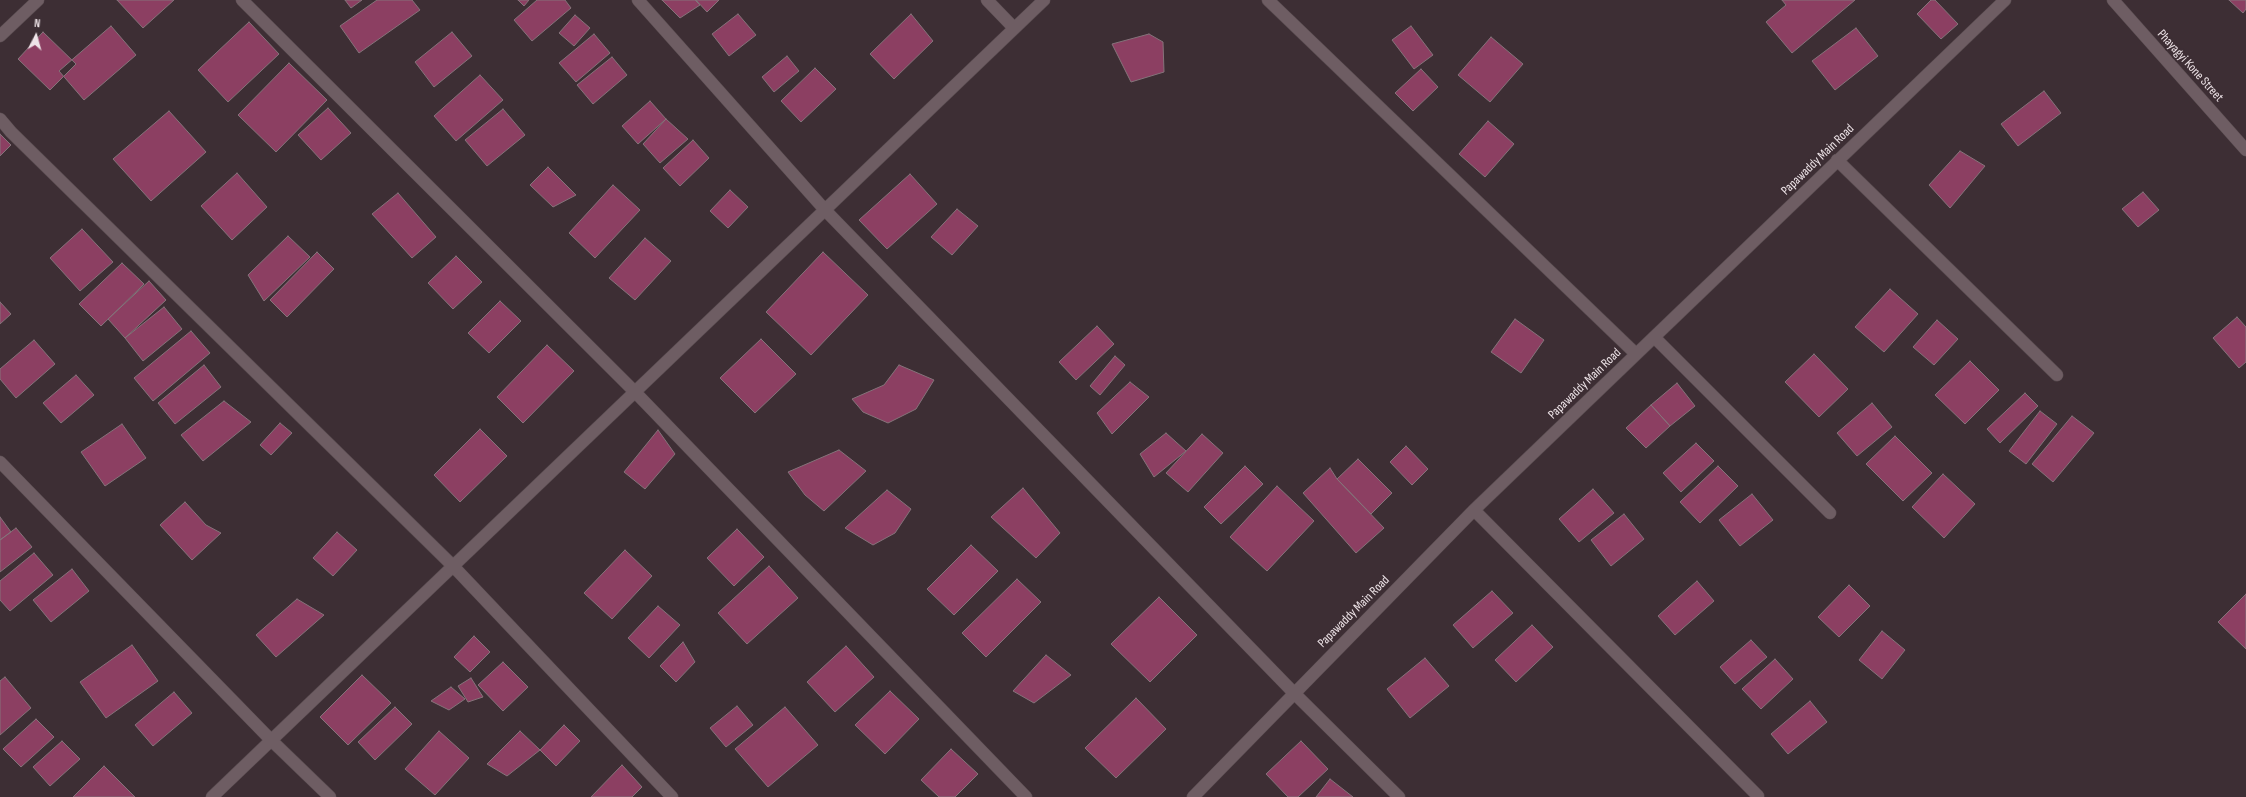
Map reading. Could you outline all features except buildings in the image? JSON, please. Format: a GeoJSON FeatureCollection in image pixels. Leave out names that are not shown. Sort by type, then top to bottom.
{"type":"FeatureCollection","features":[{"type":"Feature","properties":{"kind":"street"},"geometry":{"type":"LineString","coordinates":[[0,36],[38,0]]}},
{"type":"Feature","properties":{"kind":"street"},"geometry":{"type":"LineString","coordinates":[[242,0],[635,392],[1026,797]]}},
{"type":"Feature","properties":{"kind":"street"},"geometry":{"type":"LineString","coordinates":[[638,0],[825,210],[1294,693],[1400,797]]}},
{"type":"Feature","properties":{"kind":"street"},"geometry":{"type":"LineString","coordinates":[[987,0],[1014,28]]}},
{"type":"Feature","properties":{"kind":"street"},"geometry":{"type":"LineString","coordinates":[[212,797],[1044,0]]}},
{"type":"Feature","properties":{"kind":"street"},"geometry":{"type":"LineString","coordinates":[[1268,0],[1636,354]]}},
{"type":"Feature","properties":{"kind":"street","name":"Papawaddy Main Road"},"geometry":{"type":"LineString","coordinates":[[1193,797],[1474,510],[2005,0]]}},
{"type":"Feature","properties":{"kind":"street","name":"Phayagyi Kone Street"},"geometry":{"type":"LineString","coordinates":[[2113,0],[2246,150]]}},
{"type":"Feature","properties":{"kind":"street"},"geometry":{"type":"LineString","coordinates":[[0,119],[11,132],[453,566],[672,797]]}},
{"type":"Feature","properties":{"kind":"street"},"geometry":{"type":"LineString","coordinates":[[1838,160],[2057,375]]}},
{"type":"Feature","properties":{"kind":"street"},"geometry":{"type":"LineString","coordinates":[[1654,337],[1830,512]]}},
{"type":"Feature","properties":{"kind":"street"},"geometry":{"type":"LineString","coordinates":[[0,462],[271,740],[330,797]]}},
{"type":"Feature","properties":{"kind":"street"},"geometry":{"type":"LineString","coordinates":[[1474,510],[1758,796]]}}]}
